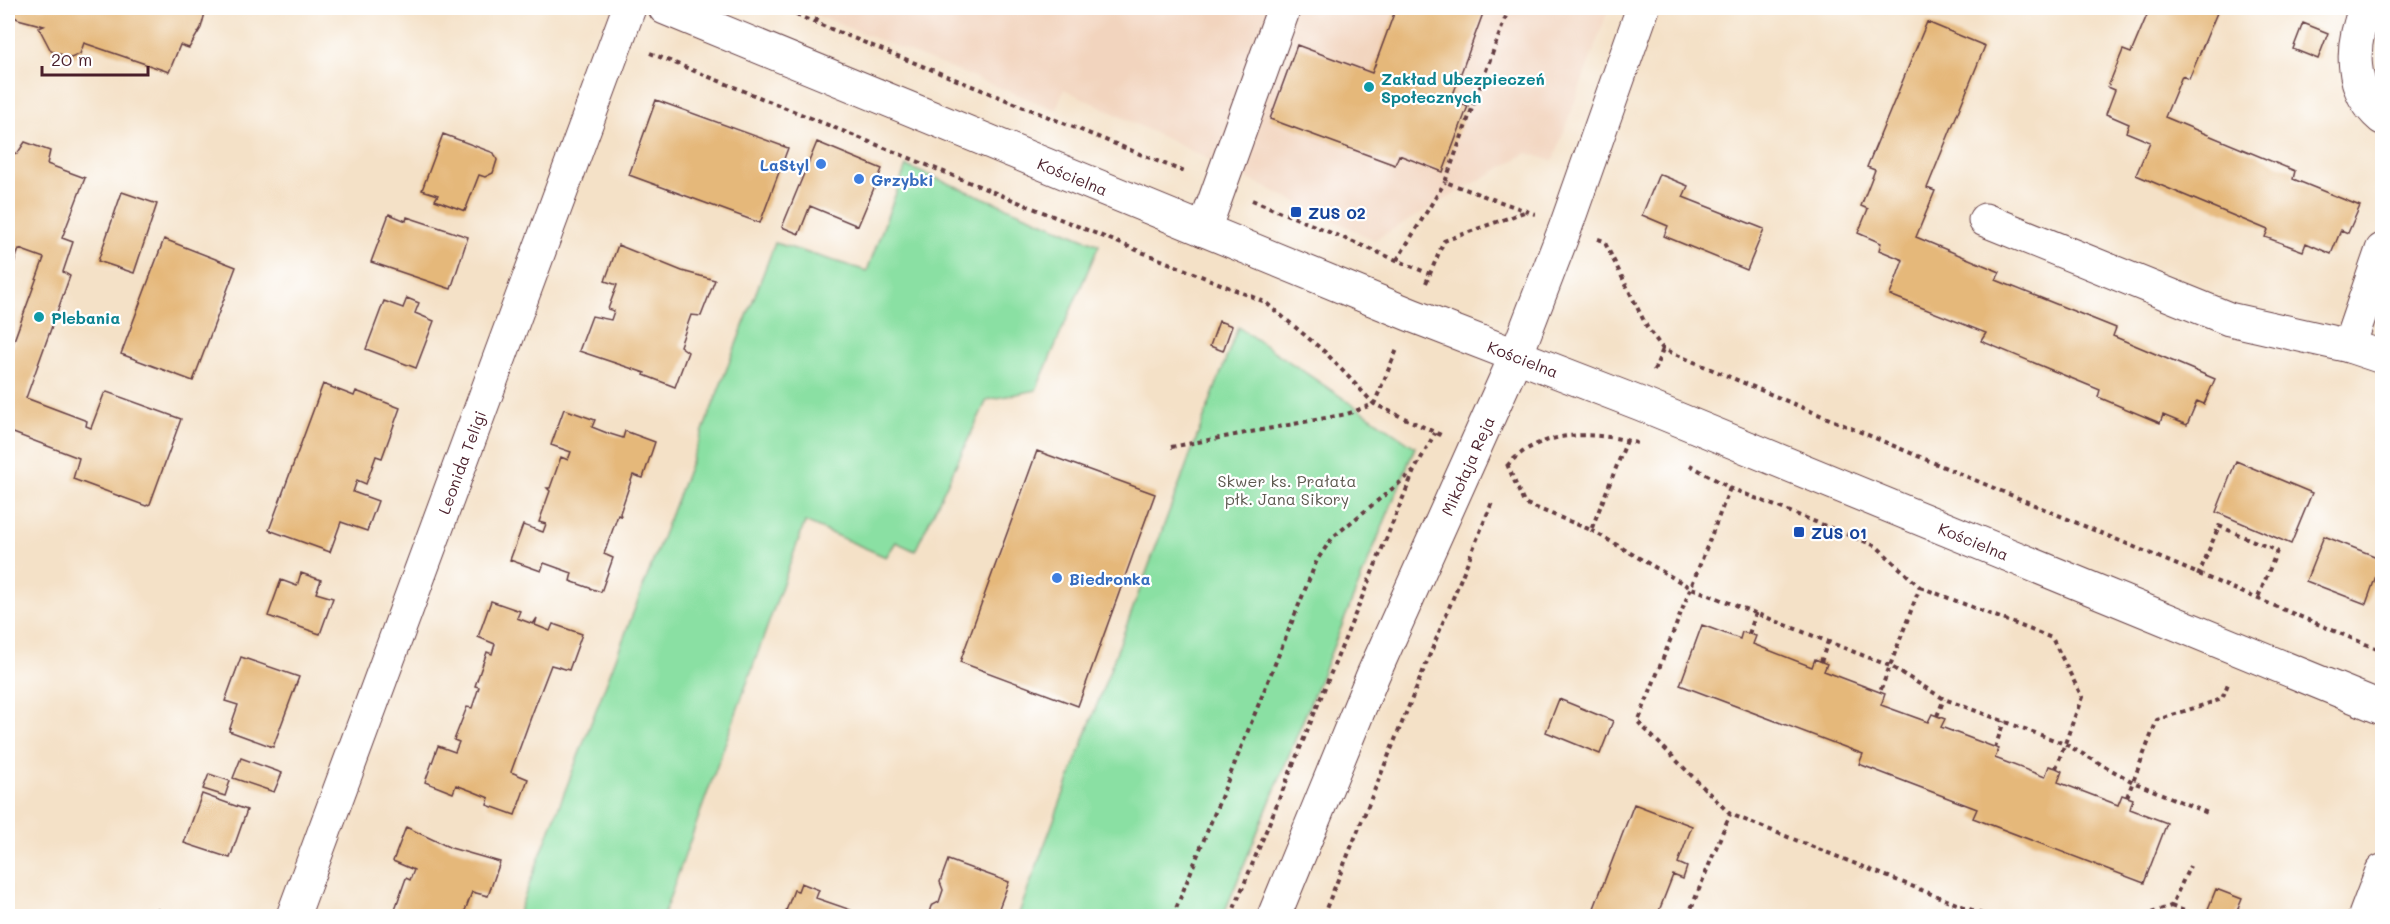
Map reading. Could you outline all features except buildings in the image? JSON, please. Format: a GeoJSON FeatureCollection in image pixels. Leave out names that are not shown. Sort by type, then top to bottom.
{"type":"FeatureCollection","features":[{"type":"Feature","properties":{"kind":"street","name":"Leonida Teligi"},"geometry":{"type":"LineString","coordinates":[[293,916],[629,8]]}},
{"type":"Feature","properties":{"kind":"street","name":"Kościelna"},"geometry":{"type":"LineString","coordinates":[[665,8],[1204,230],[1652,409],[2382,708]]}},
{"type":"Feature","properties":{"kind":"street"},"geometry":{"type":"LineString","coordinates":[[1204,230],[1284,8]]}},
{"type":"Feature","properties":{"kind":"street","name":"Mikołaja Reja"},"geometry":{"type":"LineString","coordinates":[[1274,916],[1373,675],[1516,356],[1566,226],[1642,8]]}},
{"type":"Feature","properties":{"kind":"street"},"geometry":{"type":"LineString","coordinates":[[2366,8],[2359,25],[2354,65],[2360,88],[2373,110],[2382,118]]}},
{"type":"Feature","properties":{"kind":"street"},"geometry":{"type":"LineString","coordinates":[[1985,220],[2229,319],[2349,346],[2382,357]]}},
{"type":"Feature","properties":{"kind":"street"},"geometry":{"type":"LineString","coordinates":[[2349,346],[2382,250]]}},
{"type":"Feature","properties":{"kind":"street"},"geometry":{"type":"LineString","coordinates":[[2365,916],[2382,871]]}},
{"type":"Feature","properties":{"kind":"path"},"geometry":{"type":"LineString","coordinates":[[779,8],[1430,274]]}},
{"type":"Feature","properties":{"kind":"path"},"geometry":{"type":"LineString","coordinates":[[816,22],[822,8]]}},
{"type":"Feature","properties":{"kind":"path"},"geometry":{"type":"LineString","coordinates":[[1397,260],[1445,182],[1509,8]]}},
{"type":"Feature","properties":{"kind":"path"},"geometry":{"type":"LineString","coordinates":[[616,40],[1265,302],[1325,352],[1374,404],[1435,433],[1414,471],[1231,916]]}},
{"type":"Feature","properties":{"kind":"path"},"geometry":{"type":"LineString","coordinates":[[1445,182],[1527,211]]}},
{"type":"Feature","properties":{"kind":"path"},"geometry":{"type":"LineString","coordinates":[[1594,237],[1604,241],[1647,327],[1663,349],[2198,576],[2382,651]]}},
{"type":"Feature","properties":{"kind":"path"},"geometry":{"type":"LineString","coordinates":[[1653,375],[1663,349]]}},
{"type":"Feature","properties":{"kind":"path"},"geometry":{"type":"LineString","coordinates":[[1171,447],[1347,414],[1374,404]]}},
{"type":"Feature","properties":{"kind":"path"},"geometry":{"type":"LineString","coordinates":[[1503,474],[1507,464],[1530,448],[1564,436],[1590,433],[1647,446]]}},
{"type":"Feature","properties":{"kind":"path"},"geometry":{"type":"LineString","coordinates":[[1591,530],[1627,440]]}},
{"type":"Feature","properties":{"kind":"path"},"geometry":{"type":"LineString","coordinates":[[1685,462],[1730,488],[1876,546],[1920,587],[2052,638],[2082,696],[2056,768]]}},
{"type":"Feature","properties":{"kind":"path"},"geometry":{"type":"LineString","coordinates":[[1507,464],[1524,503],[1591,530],[1689,587],[1890,666],[1944,699],[2065,744],[2133,782],[2210,814]]}},
{"type":"Feature","properties":{"kind":"path"},"geometry":{"type":"LineString","coordinates":[[1173,916],[1317,560],[1333,537],[1414,471]]}},
{"type":"Feature","properties":{"kind":"path"},"geometry":{"type":"LineString","coordinates":[[1730,488],[1689,587],[1638,722],[1730,814],[1987,916]]}},
{"type":"Feature","properties":{"kind":"path"},"geometry":{"type":"LineString","coordinates":[[1323,916],[1495,495]]}},
{"type":"Feature","properties":{"kind":"path"},"geometry":{"type":"LineString","coordinates":[[2198,576],[2219,526],[2277,551],[2257,600]]}},
{"type":"Feature","properties":{"kind":"path"},"geometry":{"type":"LineString","coordinates":[[1880,692],[1920,587]]}},
{"type":"Feature","properties":{"kind":"path"},"geometry":{"type":"LineString","coordinates":[[1749,634],[1756,613]]}},
{"type":"Feature","properties":{"kind":"path"},"geometry":{"type":"LineString","coordinates":[[1821,662],[1828,641]]}},
{"type":"Feature","properties":{"kind":"path"},"geometry":{"type":"LineString","coordinates":[[2127,797],[2157,720],[2222,699],[2240,650]]}},
{"type":"Feature","properties":{"kind":"path"},"geometry":{"type":"LineString","coordinates":[[1937,716],[1944,699]]}},
{"type":"Feature","properties":{"kind":"path"},"geometry":{"type":"LineString","coordinates":[[1995,748],[2004,721]]}},
{"type":"Feature","properties":{"kind":"path"},"geometry":{"type":"LineString","coordinates":[[1688,916],[1730,814]]}},
{"type":"Feature","properties":{"kind":"path"},"geometry":{"type":"LineString","coordinates":[[2171,906],[2190,866]]}},
{"type":"Feature","properties":{"kind":"path"},"geometry":{"type":"LineString","coordinates":[[2143,916],[2171,906],[2199,916]]}},
{"type":"Feature","properties":{"kind":"shaded area"},"geometry":{"type":"Polygon","coordinates":[[[799,8],[1609,8],[1553,161],[1527,153],[1374,240],[1064,89],[1056,110],[799,8]]]}},
{"type":"Feature","properties":{"kind":"green space"},"geometry":{"type":"Polygon","coordinates":[[[906,166],[1099,245],[1036,390],[987,400],[915,551],[896,542],[886,557],[805,522],[663,916],[517,916],[775,243],[867,271],[906,166]]]}},
{"type":"Feature","properties":{"kind":"green space","name":"Skwer ks. Prałata płk. Jana Sikory"},"geometry":{"type":"Polygon","coordinates":[[[1238,327],[1415,447],[1223,916],[1018,916],[1238,327]]]}},
{"type":"Feature","properties":{"kind":"place","name":"Zakład Ubezpieczeń Społecznych"},"geometry":{"type":"Point","coordinates":[1369,87]}},
{"type":"Feature","properties":{"kind":"place","name":"LaStyl"},"geometry":{"type":"Point","coordinates":[821,164]}},
{"type":"Feature","properties":{"kind":"place","name":"Grzybki"},"geometry":{"type":"Point","coordinates":[859,179]}},
{"type":"Feature","properties":{"kind":"place","name":"ZUS 02"},"geometry":{"type":"Point","coordinates":[1296,212]}},
{"type":"Feature","properties":{"kind":"place","name":"Plebania"},"geometry":{"type":"Point","coordinates":[39,317]}},
{"type":"Feature","properties":{"kind":"place","name":"ZUS 01"},"geometry":{"type":"Point","coordinates":[1799,532]}},
{"type":"Feature","properties":{"kind":"place","name":"Biedronka"},"geometry":{"type":"Point","coordinates":[1057,578]}}]}
